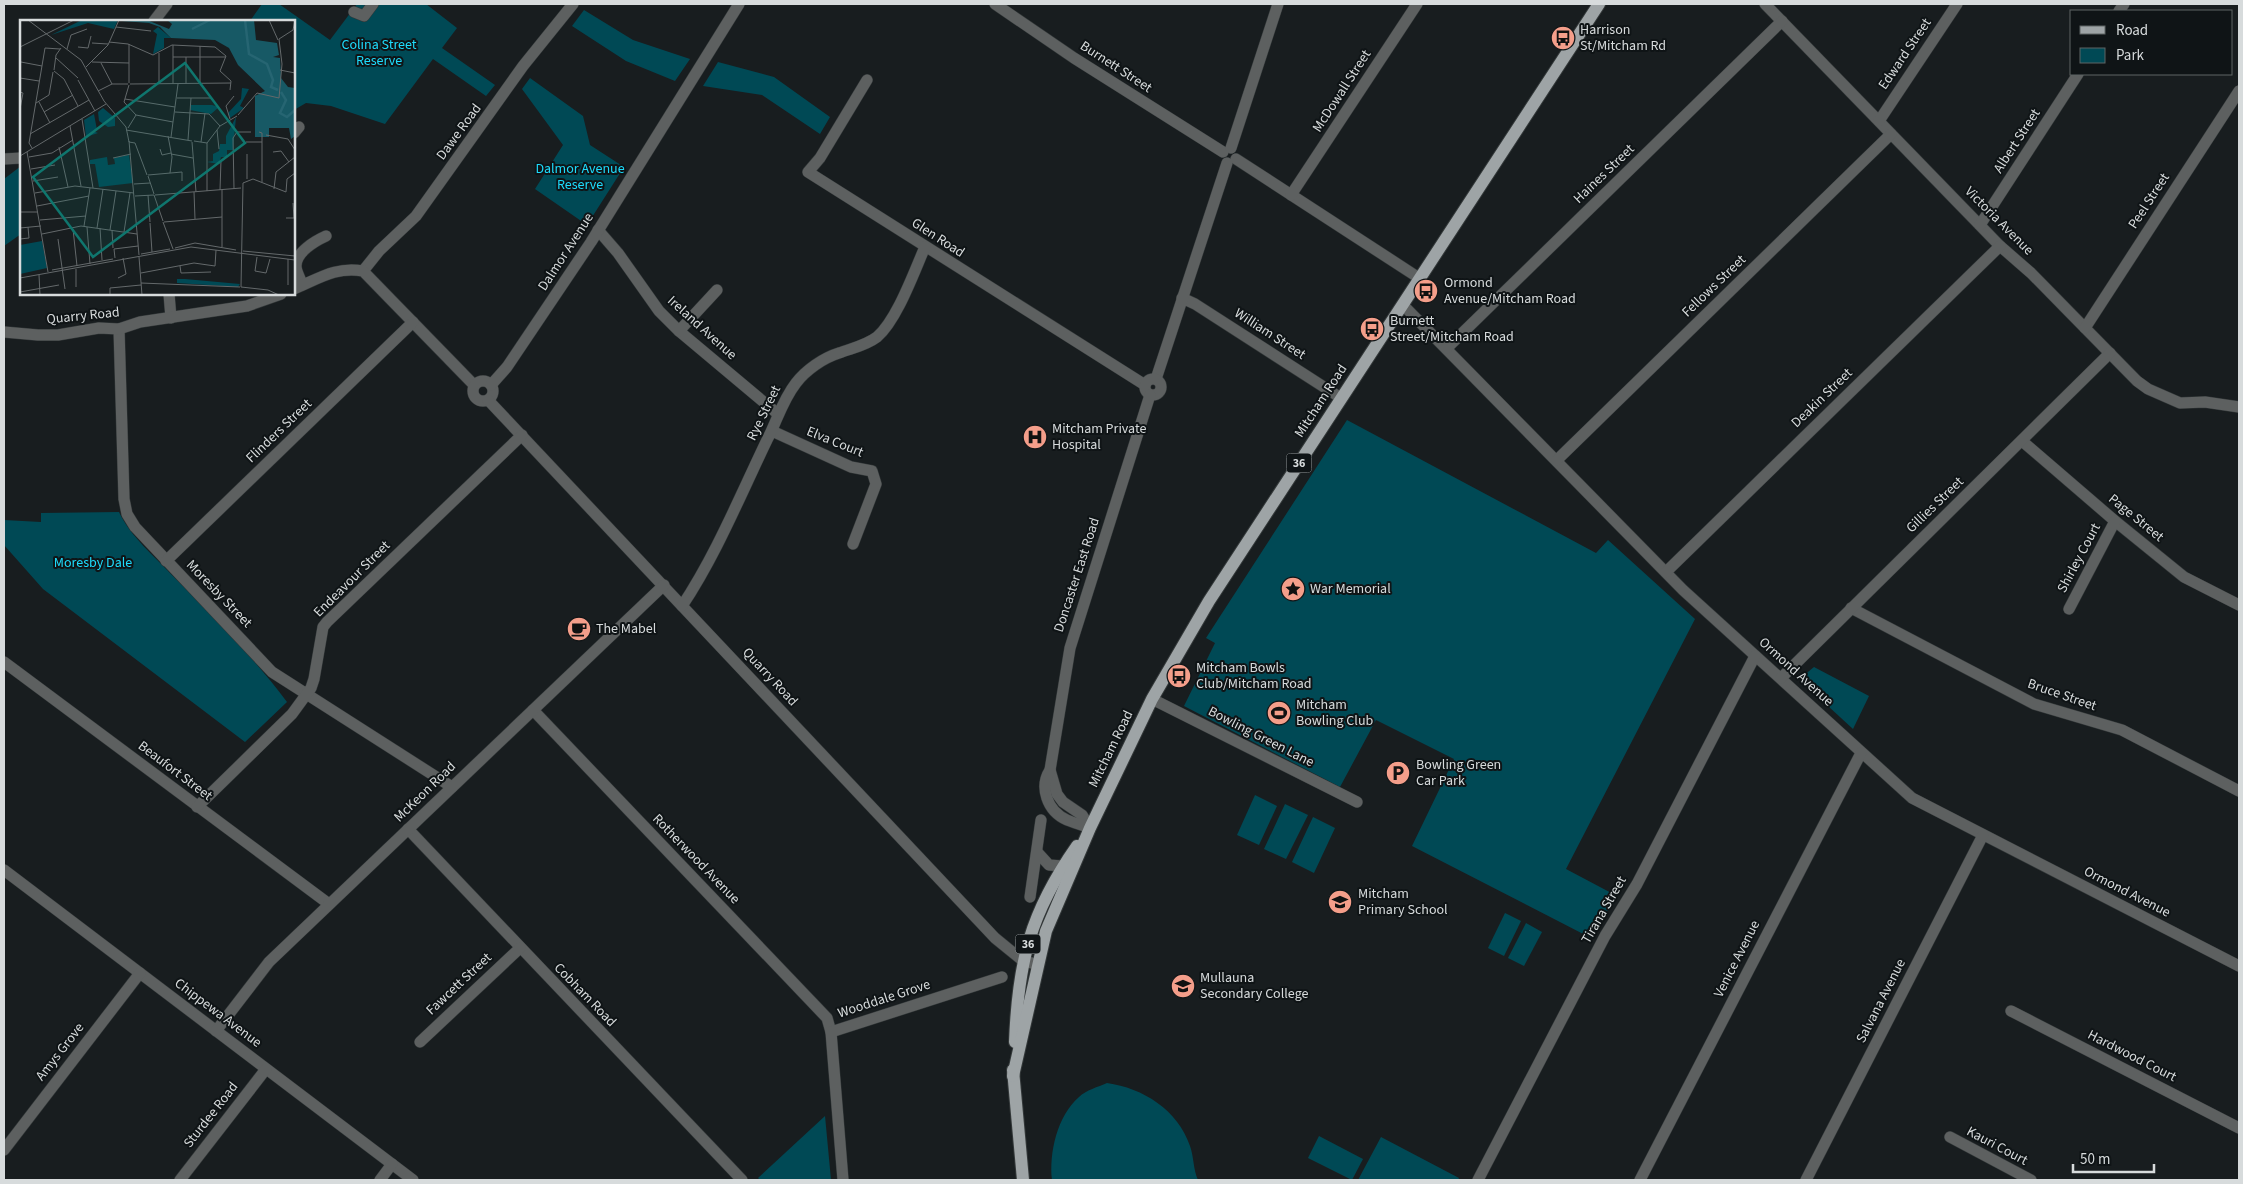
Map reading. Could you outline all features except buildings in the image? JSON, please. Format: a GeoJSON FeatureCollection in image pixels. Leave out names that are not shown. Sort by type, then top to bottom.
{"type":"FeatureCollection","features":[{"type":"Feature","properties":{"kind":"main road","name":"Mitcham Road"},"geometry":{"type":"LineString","coordinates":[[1013,1076],[1046,931],[1090,828],[1152,698],[1209,601],[1420,278],[1594,5]]}},
{"type":"Feature","properties":{"kind":"main road","name":"Mitcham Road"},"geometry":{"type":"LineString","coordinates":[[1023,1180],[1013,1076],[1017,999],[1022,960],[1038,912],[1063,866],[1090,828]]}},
{"type":"Feature","properties":{"kind":"street"},"geometry":{"type":"LineString","coordinates":[[155,20],[167,4]]}},
{"type":"Feature","properties":{"kind":"street"},"geometry":{"type":"LineString","coordinates":[[354,12],[364,16],[373,4]]}},
{"type":"Feature","properties":{"kind":"street","name":"Dawe Road"},"geometry":{"type":"LineString","coordinates":[[363,271],[379,251],[416,216],[523,66],[573,4]]}},
{"type":"Feature","properties":{"kind":"street","name":"Dalmor Avenue"},"geometry":{"type":"LineString","coordinates":[[491,385],[506,367],[598,230],[739,4]]}},
{"type":"Feature","properties":{"kind":"street","name":"Burnett Street"},"geometry":{"type":"LineString","coordinates":[[995,4],[1074,58],[1420,278]]}},
{"type":"Feature","properties":{"kind":"street"},"geometry":{"type":"LineString","coordinates":[[1148,390],[1151,379],[1156,380],[1278,4]]}},
{"type":"Feature","properties":{"kind":"street","name":"McDowall Street"},"geometry":{"type":"LineString","coordinates":[[1291,195],[1417,4]]}},
{"type":"Feature","properties":{"kind":"street","name":"Victoria Avenue"},"geometry":{"type":"LineString","coordinates":[[1765,4],[2000,246],[2031,274],[2137,380],[2148,389],[2180,403],[2205,402],[2239,407]]}},
{"type":"Feature","properties":{"kind":"street","name":"Edward Street"},"geometry":{"type":"LineString","coordinates":[[1879,121],[1957,4]]}},
{"type":"Feature","properties":{"kind":"street","name":"Haines Street"},"geometry":{"type":"LineString","coordinates":[[1447,348],[1782,21]]}},
{"type":"Feature","properties":{"kind":"street","name":"Albert Street"},"geometry":{"type":"LineString","coordinates":[[1980,225],[2077,75]]}},
{"type":"Feature","properties":{"kind":"street","name":"Glen Road"},"geometry":{"type":"LineString","coordinates":[[867,80],[820,158],[808,172],[1148,390]]}},
{"type":"Feature","properties":{"kind":"street","name":"Peel Street"},"geometry":{"type":"LineString","coordinates":[[2085,328],[2239,91]]}},
{"type":"Feature","properties":{"kind":"street","name":"Fellows Street"},"geometry":{"type":"LineString","coordinates":[[1557,460],[1891,134]]}},
{"type":"Feature","properties":{"kind":"street"},"geometry":{"type":"LineString","coordinates":[[4,159],[20,158]]}},
{"type":"Feature","properties":{"kind":"street","name":"Ireland Avenue"},"geometry":{"type":"LineString","coordinates":[[598,230],[618,253],[659,311],[678,331],[778,414]]}},
{"type":"Feature","properties":{"kind":"street"},"geometry":{"type":"LineString","coordinates":[[326,236],[316,240],[299,258],[296,266],[298,287],[328,273],[345,268],[363,271]]}},
{"type":"Feature","properties":{"kind":"street","name":"Deakin Street"},"geometry":{"type":"LineString","coordinates":[[1666,572],[2000,246]]}},
{"type":"Feature","properties":{"kind":"street","name":"Rye Street"},"geometry":{"type":"LineString","coordinates":[[682,606],[700,578],[772,431],[778,414],[797,382],[814,365],[837,353],[860,347],[876,338],[885,329],[894,314],[925,247]]}},
{"type":"Feature","properties":{"kind":"street","name":"Quarry Road"},"geometry":{"type":"LineString","coordinates":[[363,271],[474,386],[473,392],[476,398],[482,401],[488,400],[522,435],[995,938],[1022,960],[1038,965]]}},
{"type":"Feature","properties":{"kind":"street"},"geometry":{"type":"LineString","coordinates":[[678,331],[716,290]]}},
{"type":"Feature","properties":{"kind":"street"},"geometry":{"type":"LineString","coordinates":[[169,295],[171,318]]}},
{"type":"Feature","properties":{"kind":"street","name":"Quarry Road"},"geometry":{"type":"LineString","coordinates":[[4,332],[44,335],[98,328],[119,329],[140,322],[247,306],[278,295]]}},
{"type":"Feature","properties":{"kind":"street","name":"William Street"},"geometry":{"type":"LineString","coordinates":[[1182,298],[1195,304],[1341,398]]}},
{"type":"Feature","properties":{"kind":"street","name":"Ormond Avenue"},"geometry":{"type":"LineString","coordinates":[[1402,305],[1447,348],[1666,572],[1755,656],[1912,798],[2239,966]]}},
{"type":"Feature","properties":{"kind":"street","name":"Flinders Street"},"geometry":{"type":"LineString","coordinates":[[166,561],[413,322]]}},
{"type":"Feature","properties":{"kind":"street","name":"Moresby Street"},"geometry":{"type":"LineString","coordinates":[[119,329],[126,507],[127,514],[135,527],[272,672],[452,787]]}},
{"type":"Feature","properties":{"kind":"street","name":"Gillies Street"},"geometry":{"type":"LineString","coordinates":[[1780,678],[2110,353]]}},
{"type":"Feature","properties":{"kind":"street"},"geometry":{"type":"LineString","coordinates":[[474,386],[482,381],[491,385],[492,395],[488,400]]}},
{"type":"Feature","properties":{"kind":"street","name":"Doncaster East Road"},"geometry":{"type":"LineString","coordinates":[[1090,828],[1066,820],[1052,805],[1044,795],[1046,777],[1050,770],[1070,648],[1148,390]]}},
{"type":"Feature","properties":{"kind":"street","name":"Elva Court"},"geometry":{"type":"LineString","coordinates":[[772,431],[851,467],[872,471],[876,484],[853,544]]}},
{"type":"Feature","properties":{"kind":"street","name":"Endeavour Street"},"geometry":{"type":"LineString","coordinates":[[197,806],[292,714],[314,679],[323,627],[327,622],[522,435]]}},
{"type":"Feature","properties":{"kind":"street","name":"Page Street"},"geometry":{"type":"LineString","coordinates":[[2022,441],[2115,522],[2184,577],[2239,605]]}},
{"type":"Feature","properties":{"kind":"street","name":"Shirley Court"},"geometry":{"type":"LineString","coordinates":[[2069,609],[2115,522]]}},
{"type":"Feature","properties":{"kind":"street","name":"McKeon Road"},"geometry":{"type":"LineString","coordinates":[[216,1031],[269,962],[664,585]]}},
{"type":"Feature","properties":{"kind":"street","name":"Bruce Street"},"geometry":{"type":"LineString","coordinates":[[1851,608],[2034,704],[2122,730],[2239,791]]}},
{"type":"Feature","properties":{"kind":"street","name":"Tirana Street"},"geometry":{"type":"LineString","coordinates":[[1478,1180],[1605,936],[1637,884],[1755,656]]}},
{"type":"Feature","properties":{"kind":"street","name":"Beaufort Street"},"geometry":{"type":"LineString","coordinates":[[4,662],[329,904]]}},
{"type":"Feature","properties":{"kind":"street","name":"Bowling Green Lane"},"geometry":{"type":"LineString","coordinates":[[1152,698],[1357,802]]}},
{"type":"Feature","properties":{"kind":"street","name":"Rotherwood Avenue"},"geometry":{"type":"LineString","coordinates":[[533,710],[827,1018],[832,1032]]}},
{"type":"Feature","properties":{"kind":"street","name":"Venice Avenue"},"geometry":{"type":"LineString","coordinates":[[1640,1180],[1861,753]]}},
{"type":"Feature","properties":{"kind":"street"},"geometry":{"type":"LineString","coordinates":[[1030,897],[1038,853],[1041,820]]}},
{"type":"Feature","properties":{"kind":"street","name":"Cobham Road"},"geometry":{"type":"LineString","coordinates":[[408,829],[742,1180]]}},
{"type":"Feature","properties":{"kind":"street","name":"Salvana Avenue"},"geometry":{"type":"LineString","coordinates":[[1806,1180],[1983,836]]}},
{"type":"Feature","properties":{"kind":"street"},"geometry":{"type":"LineString","coordinates":[[1038,853],[1049,865],[1063,866]]}},
{"type":"Feature","properties":{"kind":"street","name":"Chippewa Avenue"},"geometry":{"type":"LineString","coordinates":[[6,875],[140,972],[413,1180]]}},
{"type":"Feature","properties":{"kind":"street","name":"Fawcett Street"},"geometry":{"type":"LineString","coordinates":[[420,1042],[520,948]]}},
{"type":"Feature","properties":{"kind":"street","name":"Amys Grove"},"geometry":{"type":"LineString","coordinates":[[4,1150],[140,972]]}},
{"type":"Feature","properties":{"kind":"street","name":"Wooddale Grove"},"geometry":{"type":"LineString","coordinates":[[843,1180],[832,1032],[1002,977]]}},
{"type":"Feature","properties":{"kind":"street","name":"Hardwood Court"},"geometry":{"type":"LineString","coordinates":[[2011,1011],[2239,1128]]}},
{"type":"Feature","properties":{"kind":"street","name":"Sturdee Road"},"geometry":{"type":"LineString","coordinates":[[180,1180],[266,1069]]}},
{"type":"Feature","properties":{"kind":"street","name":"Kauri Court"},"geometry":{"type":"LineString","coordinates":[[1950,1137],[2031,1180]]}},
{"type":"Feature","properties":{"kind":"street"},"geometry":{"type":"LineString","coordinates":[[380,1180],[392,1164]]}},
{"type":"Feature","properties":{"kind":"green space","name":"Colina Street Reserve"},"geometry":{"type":"Polygon","coordinates":[[[262,4],[279,4],[330,40],[357,4],[426,4],[457,28],[442,48],[495,85],[486,96],[433,59],[385,124],[331,106],[306,103],[295,109],[295,20],[251,20],[262,4]]]}},
{"type":"Feature","properties":{"kind":"green space"},"geometry":{"type":"Polygon","coordinates":[[[584,10],[633,40],[690,59],[675,81],[626,61],[572,26],[584,10]]]}},
{"type":"Feature","properties":{"kind":"green space"},"geometry":{"type":"Polygon","coordinates":[[[718,62],[774,77],[830,117],[820,134],[762,95],[703,86],[718,62]]]}},
{"type":"Feature","properties":{"kind":"green space","name":"Dalmor Avenue Reserve"},"geometry":{"type":"Polygon","coordinates":[[[530,78],[583,116],[590,145],[624,167],[587,225],[535,189],[563,145],[522,89],[530,78]]]}},
{"type":"Feature","properties":{"kind":"green space"},"geometry":{"type":"Polygon","coordinates":[[[20,167],[20,235],[4,246],[4,179],[20,167]]]}},
{"type":"Feature","properties":{"kind":"green space"},"geometry":{"type":"Polygon","coordinates":[[[1347,420],[1596,553],[1608,540],[1695,619],[1566,869],[1617,896],[1591,938],[1412,846],[1454,759],[1376,720],[1340,787],[1184,706],[1215,643],[1206,638],[1347,420]]]}},
{"type":"Feature","properties":{"kind":"green space","name":"Moresby Dale"},"geometry":{"type":"Polygon","coordinates":[[[119,512],[136,538],[232,637],[287,702],[245,742],[43,589],[4,545],[4,520],[41,522],[41,513],[119,512]]]}},
{"type":"Feature","properties":{"kind":"green space"},"geometry":{"type":"Polygon","coordinates":[[[1814,667],[1869,696],[1853,729],[1803,683],[1803,676],[1814,667]]]}},
{"type":"Feature","properties":{"kind":"green space"},"geometry":{"type":"Polygon","coordinates":[[[1255,795],[1277,806],[1259,845],[1237,835],[1255,795]]]}},
{"type":"Feature","properties":{"kind":"green space"},"geometry":{"type":"Polygon","coordinates":[[[1285,804],[1308,815],[1286,859],[1264,849],[1285,804]]]}},
{"type":"Feature","properties":{"kind":"green space"},"geometry":{"type":"Polygon","coordinates":[[[1313,817],[1335,828],[1314,873],[1292,862],[1313,817]]]}},
{"type":"Feature","properties":{"kind":"green space"},"geometry":{"type":"Polygon","coordinates":[[[1505,913],[1521,921],[1504,956],[1488,948],[1505,913]]]}},
{"type":"Feature","properties":{"kind":"green space"},"geometry":{"type":"Polygon","coordinates":[[[1526,923],[1542,932],[1524,966],[1508,958],[1526,923]]]}},
{"type":"Feature","properties":{"kind":"green space"},"geometry":{"type":"Polygon","coordinates":[[[1107,1083],[1133,1090],[1146,1096],[1168,1112],[1184,1133],[1191,1150],[1198,1180],[1052,1180],[1053,1147],[1065,1114],[1071,1105],[1082,1095],[1107,1083]]]}},
{"type":"Feature","properties":{"kind":"green space"},"geometry":{"type":"Polygon","coordinates":[[[825,1116],[831,1180],[760,1180],[758,1178],[825,1116]]]}},
{"type":"Feature","properties":{"kind":"green space"},"geometry":{"type":"Polygon","coordinates":[[[1319,1136],[1363,1159],[1352,1180],[1308,1158],[1319,1136]]]}},
{"type":"Feature","properties":{"kind":"green space"},"geometry":{"type":"Polygon","coordinates":[[[1381,1137],[1459,1178],[1458,1180],[1358,1180],[1381,1137]]]}},
{"type":"Feature","properties":{"kind":"place","name":"Harrison St/Mitcham Rd"},"geometry":{"type":"Point","coordinates":[1563,38]}},
{"type":"Feature","properties":{"kind":"place","name":"Ormond Avenue/Mitcham Road"},"geometry":{"type":"Point","coordinates":[1426,291]}},
{"type":"Feature","properties":{"kind":"place","name":"Burnett Street/Mitcham Road"},"geometry":{"type":"Point","coordinates":[1372,329]}},
{"type":"Feature","properties":{"kind":"place","name":"Mitcham Private Hospital"},"geometry":{"type":"Point","coordinates":[1035,437]}},
{"type":"Feature","properties":{"kind":"place","name":"War Memorial"},"geometry":{"type":"Point","coordinates":[1293,589]}},
{"type":"Feature","properties":{"kind":"place","name":"The Mabel"},"geometry":{"type":"Point","coordinates":[579,629]}},
{"type":"Feature","properties":{"kind":"place","name":"Mitcham Bowls Club/Mitcham Road"},"geometry":{"type":"Point","coordinates":[1179,676]}},
{"type":"Feature","properties":{"kind":"place","name":"Mitcham Bowling Club"},"geometry":{"type":"Point","coordinates":[1279,713]}},
{"type":"Feature","properties":{"kind":"place","name":"Bowling Green Car Park"},"geometry":{"type":"Point","coordinates":[1398,773]}},
{"type":"Feature","properties":{"kind":"place","name":"Mitcham Primary School"},"geometry":{"type":"Point","coordinates":[1340,902]}},
{"type":"Feature","properties":{"kind":"place","name":"Mullauna Secondary College"},"geometry":{"type":"Point","coordinates":[1183,986]}}]}
